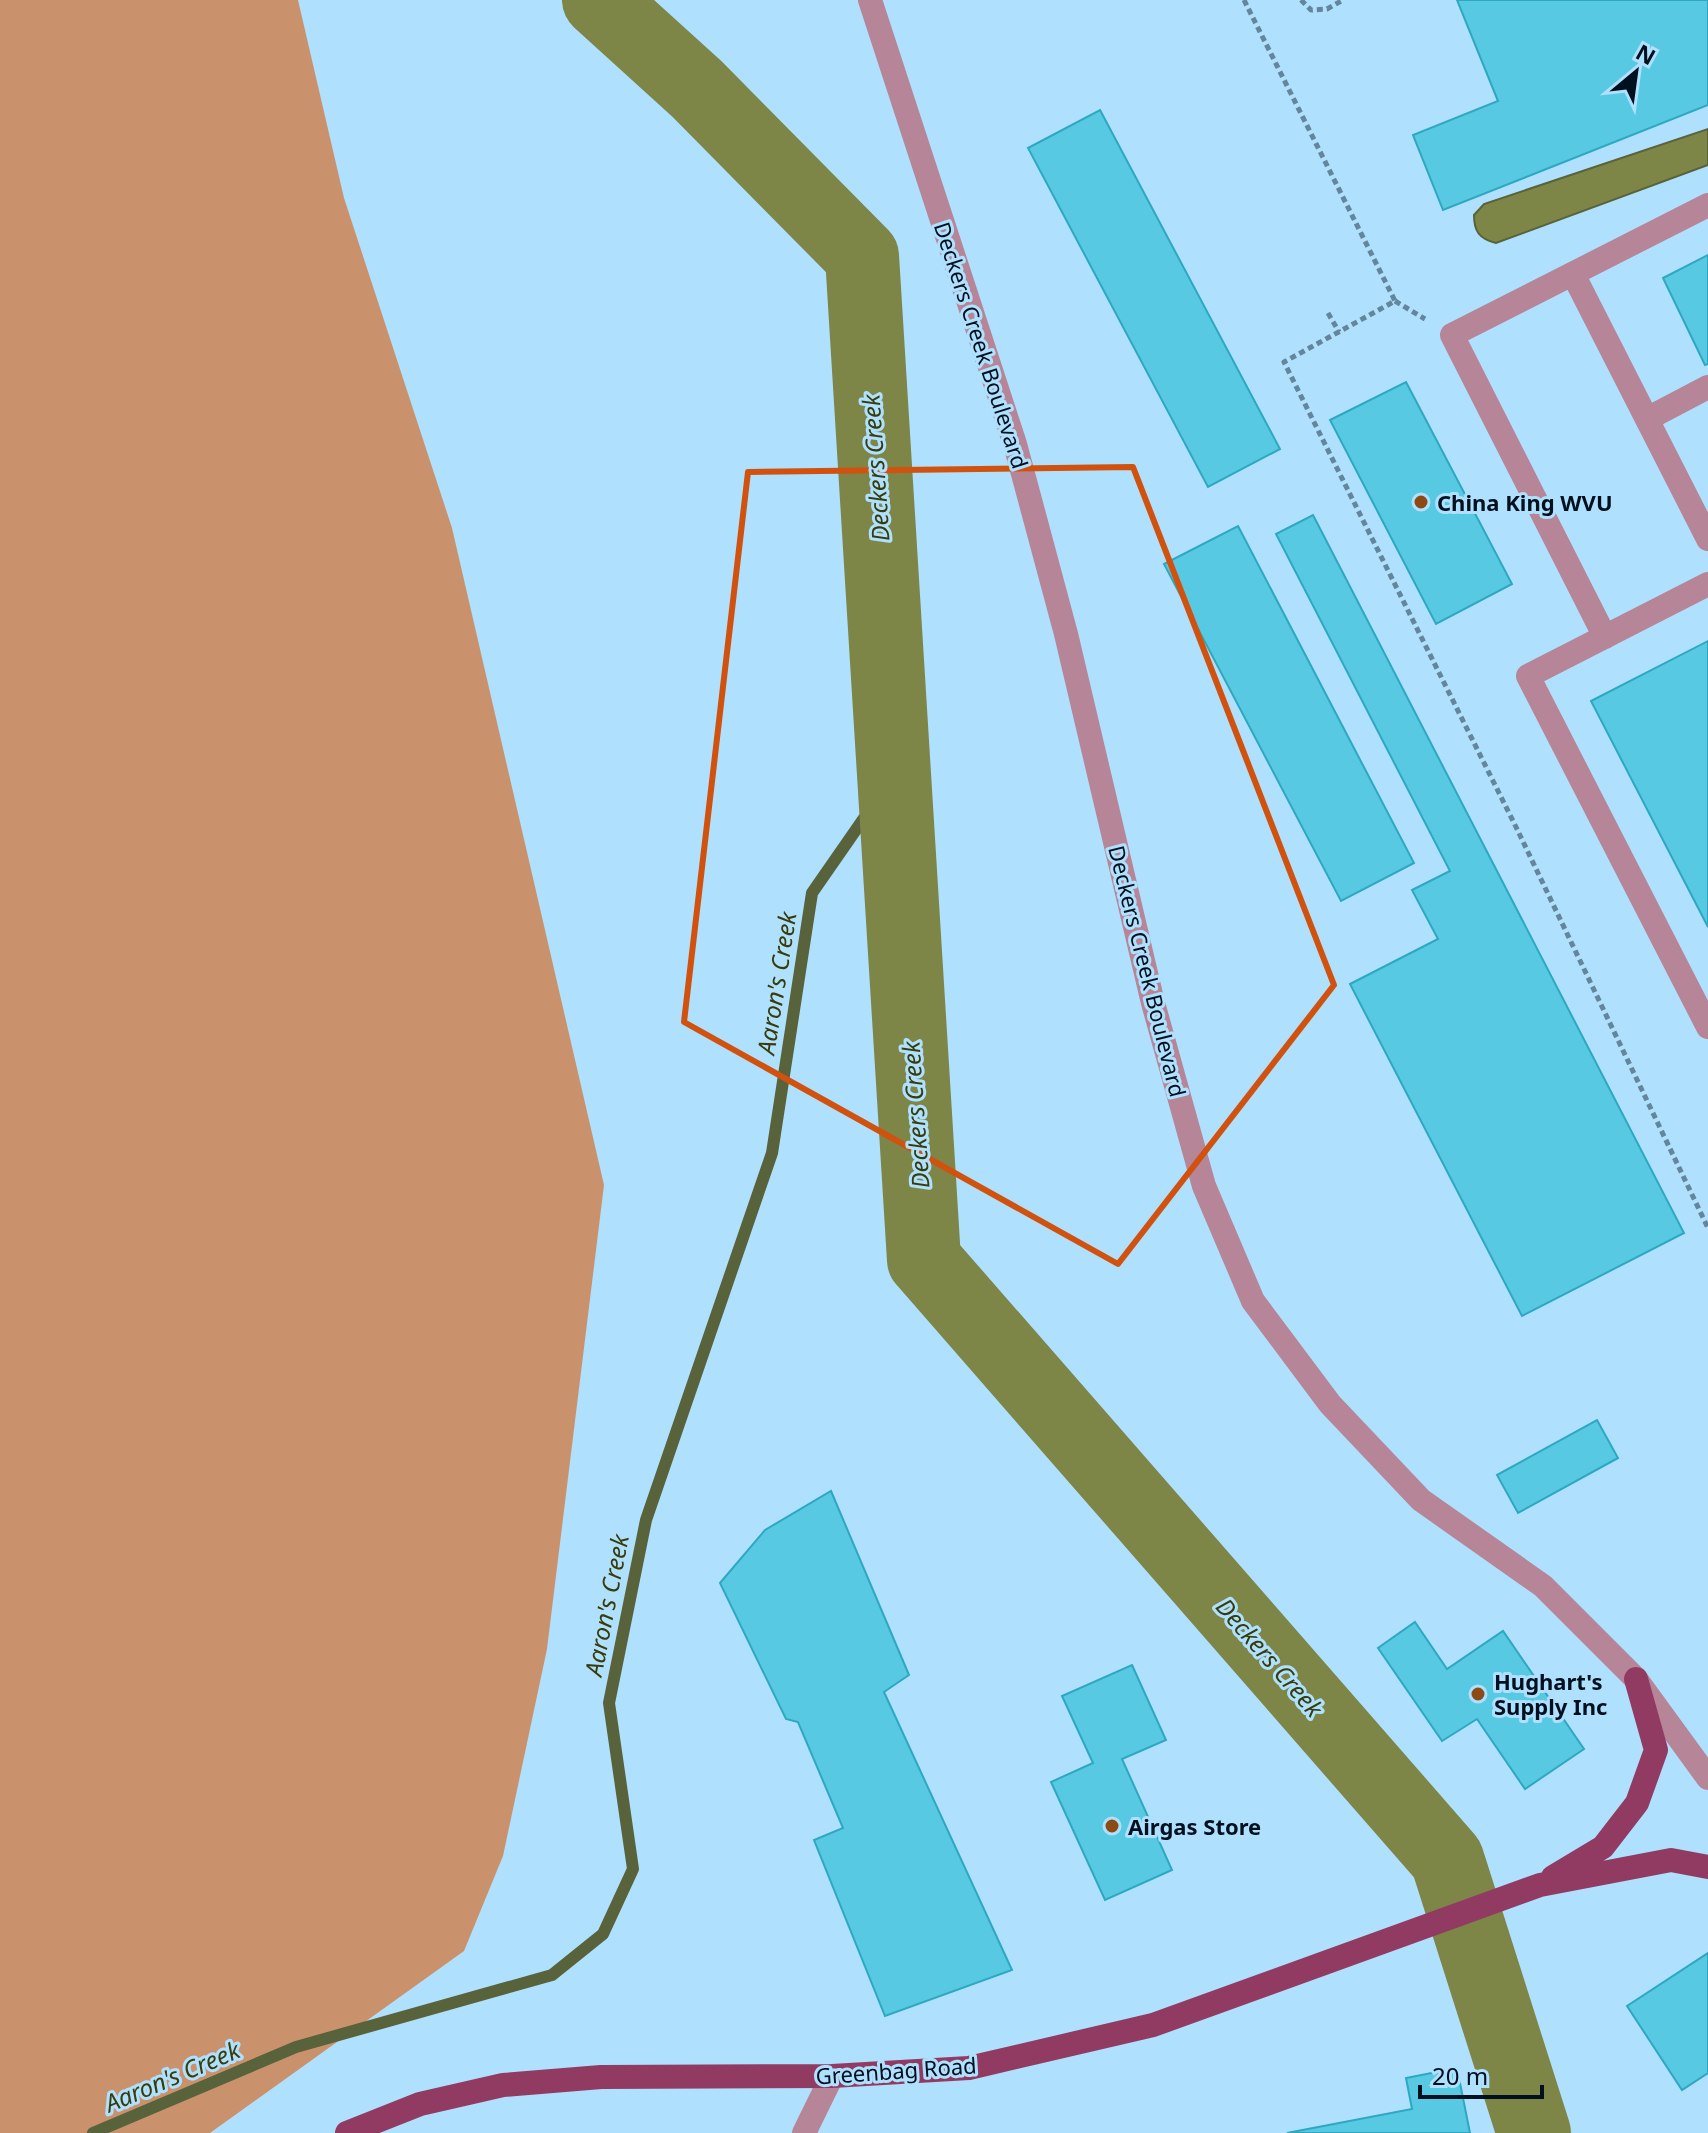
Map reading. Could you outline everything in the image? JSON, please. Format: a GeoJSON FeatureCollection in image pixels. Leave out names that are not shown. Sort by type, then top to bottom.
{"type":"FeatureCollection","features":[{"type":"Feature","properties":{"kind":"main road"},"geometry":{"type":"LineString","coordinates":[[1531,1888],[1603,1847],[1637,1803],[1656,1750],[1636,1679]]}},
{"type":"Feature","properties":{"kind":"main road","name":"Greenbag Road"},"geometry":{"type":"LineString","coordinates":[[347,2133],[420,2104],[503,2085],[601,2077],[832,2076],[969,2068],[1153,2025],[1531,1888],[1671,1860],[1708,1867]]}},
{"type":"Feature","properties":{"kind":"street","name":"Deckers Creek Boulevard"},"geometry":{"type":"LineString","coordinates":[[870,0],[1015,444],[1066,634],[1153,1003],[1204,1186],[1253,1301],[1330,1404],[1421,1500],[1543,1586],[1636,1679],[1708,1778]]}},
{"type":"Feature","properties":{"kind":"street"},"geometry":{"type":"LineString","coordinates":[[1605,637],[1452,335],[1708,205]]}},
{"type":"Feature","properties":{"kind":"street"},"geometry":{"type":"LineString","coordinates":[[1573,274],[1708,539]]}},
{"type":"Feature","properties":{"kind":"street"},"geometry":{"type":"LineString","coordinates":[[1647,419],[1708,387]]}},
{"type":"Feature","properties":{"kind":"street"},"geometry":{"type":"LineString","coordinates":[[1708,584],[1528,676],[1708,1027]]}},
{"type":"Feature","properties":{"kind":"street"},"geometry":{"type":"LineString","coordinates":[[804,2133],[832,2076]]}},
{"type":"Feature","properties":{"kind":"path"},"geometry":{"type":"LineString","coordinates":[[1244,0],[1395,301],[1284,362],[1516,827],[1708,1228]]}},
{"type":"Feature","properties":{"kind":"path"},"geometry":{"type":"LineString","coordinates":[[1301,0],[1311,10],[1327,9],[1343,0]]}},
{"type":"Feature","properties":{"kind":"path"},"geometry":{"type":"LineString","coordinates":[[1328,313],[1339,332]]}},
{"type":"Feature","properties":{"kind":"highlighted area"},"geometry":{"type":"Polygon","coordinates":[[[1133,467],[1334,985],[1118,1264],[684,1022],[748,472],[1133,467]]]}},
{"type":"Feature","properties":{"kind":"shaded area"},"geometry":{"type":"Polygon","coordinates":[[[0,0],[298,0],[344,198],[452,528],[604,1185],[547,1649],[503,1856],[464,1951],[210,2133],[0,2133],[0,0]]]}},
{"type":"Feature","properties":{"kind":"shaded area"},"geometry":{"type":"Polygon","coordinates":[[[1708,129],[1708,165],[1496,243],[1485,239],[1476,230],[1474,215],[1484,204],[1708,129]]]}},
{"type":"Feature","properties":{"kind":"building"},"geometry":{"type":"Polygon","coordinates":[[[1457,0],[1708,0],[1708,105],[1443,210],[1413,135],[1498,101],[1457,0]]]}},
{"type":"Feature","properties":{"kind":"building"},"geometry":{"type":"Polygon","coordinates":[[[1100,110],[1280,449],[1208,487],[1028,148],[1100,110]]]}},
{"type":"Feature","properties":{"kind":"building"},"geometry":{"type":"Polygon","coordinates":[[[1708,255],[1708,364],[1705,365],[1663,278],[1708,255]]]}},
{"type":"Feature","properties":{"kind":"building","name":"China King WVU"},"geometry":{"type":"Polygon","coordinates":[[[1406,382],[1512,584],[1436,624],[1330,420],[1406,382]]]}},
{"type":"Feature","properties":{"kind":"building"},"geometry":{"type":"Polygon","coordinates":[[[1313,515],[1684,1233],[1522,1316],[1350,984],[1438,939],[1412,890],[1450,871],[1276,534],[1313,515]]]}},
{"type":"Feature","properties":{"kind":"building"},"geometry":{"type":"Polygon","coordinates":[[[1238,526],[1414,863],[1341,901],[1164,564],[1238,526]]]}},
{"type":"Feature","properties":{"kind":"building"},"geometry":{"type":"Polygon","coordinates":[[[1708,641],[1708,927],[1591,701],[1708,641]]]}},
{"type":"Feature","properties":{"kind":"building"},"geometry":{"type":"Polygon","coordinates":[[[1597,1420],[1618,1458],[1518,1513],[1497,1475],[1597,1420]]]}},
{"type":"Feature","properties":{"kind":"building"},"geometry":{"type":"Polygon","coordinates":[[[831,1491],[909,1675],[884,1692],[1012,1970],[885,2016],[814,1840],[843,1828],[798,1722],[786,1719],[720,1583],[765,1530],[831,1491]]]}},
{"type":"Feature","properties":{"kind":"building","name":"Hughart's Supply Inc"},"geometry":{"type":"Polygon","coordinates":[[[1415,1622],[1447,1669],[1503,1631],[1584,1749],[1525,1789],[1477,1719],[1442,1741],[1378,1648],[1415,1622]]]}},
{"type":"Feature","properties":{"kind":"building","name":"Airgas Store"},"geometry":{"type":"Polygon","coordinates":[[[1132,1665],[1166,1740],[1122,1759],[1172,1870],[1105,1900],[1051,1782],[1093,1763],[1062,1696],[1132,1665]]]}},
{"type":"Feature","properties":{"kind":"building"},"geometry":{"type":"Polygon","coordinates":[[[1708,1953],[1708,2073],[1682,2090],[1627,2006],[1708,1953]]]}},
{"type":"Feature","properties":{"kind":"building"},"geometry":{"type":"Polygon","coordinates":[[[1457,2068],[1470,2133],[1287,2133],[1412,2109],[1406,2078],[1457,2068]]]}},
{"type":"Feature","properties":{"kind":"waterway","name":"Deckers Creek"},"geometry":{"type":"LineString","coordinates":[[599,0],[697,89],[862,256],[924,1260],[1447,1859],[1534,2133]]}},
{"type":"Feature","properties":{"kind":"waterway","name":"Aaron's Creek"},"geometry":{"type":"LineString","coordinates":[[93,2133],[296,2047],[552,1975],[603,1934],[633,1869],[609,1703],[646,1520],[772,1153],[812,893],[894,775]]}},
{"type":"Feature","properties":{"kind":"place","name":"China King WVU"},"geometry":{"type":"Point","coordinates":[1421,502]}},
{"type":"Feature","properties":{"kind":"place","name":"Hughart's Supply Inc"},"geometry":{"type":"Point","coordinates":[1478,1694]}},
{"type":"Feature","properties":{"kind":"place","name":"Airgas Store"},"geometry":{"type":"Point","coordinates":[1112,1826]}}]}
